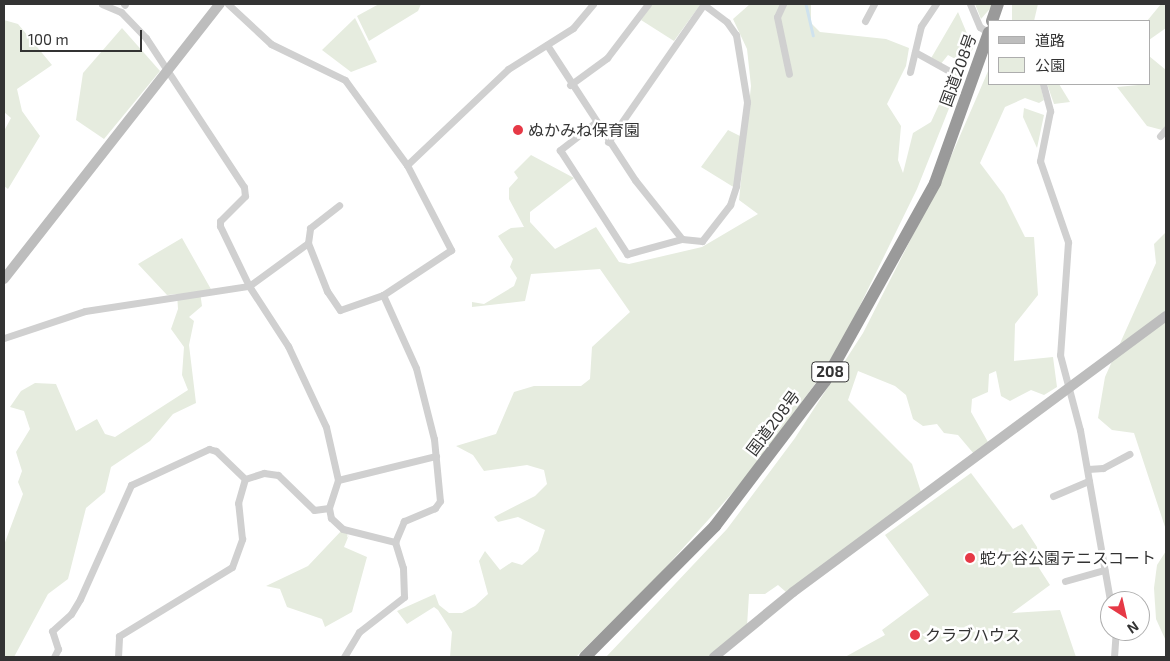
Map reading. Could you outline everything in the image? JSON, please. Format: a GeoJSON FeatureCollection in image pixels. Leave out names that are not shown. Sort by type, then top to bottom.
{"type":"FeatureCollection","features":[{"type":"Feature","properties":{"kind":"highway","name":"国道208号"},"geometry":{"type":"LineString","coordinates":[[992,20],[998,4]]}},
{"type":"Feature","properties":{"kind":"highway","name":"国道208号"},"geometry":{"type":"LineString","coordinates":[[585,657],[714,526],[825,381],[935,183],[988,36]]}},
{"type":"Feature","properties":{"kind":"street"},"geometry":{"type":"LineString","coordinates":[[102,4],[124,6],[169,70],[244,187],[245,196],[220,221],[220,226],[249,286],[288,346],[318,408],[338,480],[329,508]]}},
{"type":"Feature","properties":{"kind":"street"},"geometry":{"type":"LineString","coordinates":[[4,279],[220,4]]}},
{"type":"Feature","properties":{"kind":"street"},"geometry":{"type":"LineString","coordinates":[[228,4],[271,44],[345,80],[407,165],[451,250],[383,295],[340,310],[327,291],[308,243],[310,228],[338,204]]}},
{"type":"Feature","properties":{"kind":"street"},"geometry":{"type":"LineString","coordinates":[[407,165],[508,69],[573,28],[594,4]]}},
{"type":"Feature","properties":{"kind":"street"},"geometry":{"type":"LineString","coordinates":[[570,84],[608,58],[648,4]]}},
{"type":"Feature","properties":{"kind":"street"},"geometry":{"type":"LineString","coordinates":[[596,122],[560,150],[627,254],[682,238],[702,240],[730,205],[746,126],[738,42],[727,22],[703,4],[608,142]]}},
{"type":"Feature","properties":{"kind":"street"},"geometry":{"type":"LineString","coordinates":[[783,4],[778,16],[788,74]]}},
{"type":"Feature","properties":{"kind":"street"},"geometry":{"type":"LineString","coordinates":[[865,21],[874,4]]}},
{"type":"Feature","properties":{"kind":"street"},"geometry":{"type":"LineString","coordinates":[[910,72],[921,26],[936,4]]}},
{"type":"Feature","properties":{"kind":"street"},"geometry":{"type":"LineString","coordinates":[[970,4],[980,28],[988,32]]}},
{"type":"Feature","properties":{"kind":"street"},"geometry":{"type":"LineString","coordinates":[[547,45],[608,142],[682,238]]}},
{"type":"Feature","properties":{"kind":"street"},"geometry":{"type":"LineString","coordinates":[[915,52],[948,70]]}},
{"type":"Feature","properties":{"kind":"street"},"geometry":{"type":"LineString","coordinates":[[1043,85],[1050,112],[1040,161],[1068,242],[1060,355],[1070,386],[1088,469],[1108,591]]}},
{"type":"Feature","properties":{"kind":"street"},"geometry":{"type":"LineString","coordinates":[[1160,136],[1166,129]]}},
{"type":"Feature","properties":{"kind":"street"},"geometry":{"type":"LineString","coordinates":[[4,338],[85,311],[249,286],[308,243]]}},
{"type":"Feature","properties":{"kind":"street"},"geometry":{"type":"LineString","coordinates":[[344,657],[359,632],[404,597],[403,568],[395,542],[404,521],[435,508],[440,501],[436,456],[416,368],[383,295]]}},
{"type":"Feature","properties":{"kind":"street"},"geometry":{"type":"LineString","coordinates":[[714,657],[1070,386],[1166,316]]}},
{"type":"Feature","properties":{"kind":"street"},"geometry":{"type":"LineString","coordinates":[[54,657],[58,648],[52,631],[71,614],[80,599],[131,485],[209,449],[216,451],[245,479]]}},
{"type":"Feature","properties":{"kind":"street"},"geometry":{"type":"LineString","coordinates":[[1088,469],[1103,468],[1129,454]]}},
{"type":"Feature","properties":{"kind":"street"},"geometry":{"type":"LineString","coordinates":[[338,480],[436,456]]}},
{"type":"Feature","properties":{"kind":"street"},"geometry":{"type":"LineString","coordinates":[[245,479],[264,473],[278,475],[314,510],[329,508]]}},
{"type":"Feature","properties":{"kind":"street"},"geometry":{"type":"LineString","coordinates":[[118,657],[119,636],[232,567],[242,538],[238,503],[245,479]]}},
{"type":"Feature","properties":{"kind":"street"},"geometry":{"type":"LineString","coordinates":[[1053,496],[1089,481]]}},
{"type":"Feature","properties":{"kind":"street"},"geometry":{"type":"LineString","coordinates":[[329,508],[343,529],[395,542]]}},
{"type":"Feature","properties":{"kind":"street"},"geometry":{"type":"LineString","coordinates":[[1065,581],[1104,570]]}},
{"type":"Feature","properties":{"kind":"street"},"geometry":{"type":"LineString","coordinates":[[1114,657],[1115,641]]}},
{"type":"Feature","properties":{"kind":"green space"},"geometry":{"type":"Polygon","coordinates":[[[379,4],[421,4],[418,11],[369,41],[357,16],[379,4]]]}},
{"type":"Feature","properties":{"kind":"green space"},"geometry":{"type":"Polygon","coordinates":[[[652,4],[700,5],[674,41],[641,20],[652,4]]]}},
{"type":"Feature","properties":{"kind":"green space"},"geometry":{"type":"Polygon","coordinates":[[[750,4],[811,4],[811,23],[820,32],[886,39],[909,48],[906,66],[887,104],[901,126],[898,160],[903,173],[913,133],[931,122],[959,61],[948,55],[940,65],[930,60],[958,12],[973,48],[917,189],[846,334],[815,384],[743,481],[658,576],[576,657],[450,657],[452,632],[438,610],[434,607],[407,624],[397,611],[435,594],[439,605],[449,613],[462,613],[475,606],[488,594],[479,561],[485,551],[500,570],[512,562],[522,565],[538,551],[545,530],[518,517],[498,522],[494,517],[535,496],[547,484],[544,470],[527,465],[484,471],[473,455],[456,446],[496,434],[514,392],[534,386],[581,386],[590,379],[592,347],[630,312],[600,269],[531,274],[525,301],[472,307],[472,302],[484,304],[514,286],[517,278],[510,267],[513,259],[498,236],[511,228],[524,227],[509,199],[509,188],[518,178],[514,172],[531,155],[574,178],[530,212],[530,222],[555,249],[596,227],[619,262],[629,264],[702,247],[758,214],[739,200],[751,86],[747,49],[733,19],[750,4]]]}},
{"type":"Feature","properties":{"kind":"green space"},"geometry":{"type":"Polygon","coordinates":[[[975,4],[994,4],[981,19],[975,4]]]}},
{"type":"Feature","properties":{"kind":"green space"},"geometry":{"type":"Polygon","coordinates":[[[1012,4],[1038,4],[1034,20],[1012,20],[1012,4]]]}},
{"type":"Feature","properties":{"kind":"green space"},"geometry":{"type":"Polygon","coordinates":[[[1161,4],[1166,4],[1166,28],[1150,39],[1150,20],[1148,20],[1161,4]]]}},
{"type":"Feature","properties":{"kind":"green space"},"geometry":{"type":"Polygon","coordinates":[[[355,18],[377,62],[351,72],[322,50],[355,18]]]}},
{"type":"Feature","properties":{"kind":"green space"},"geometry":{"type":"Polygon","coordinates":[[[4,20],[18,24],[52,65],[17,89],[22,111],[40,136],[8,189],[4,186],[4,131],[11,118],[4,112],[4,20]]]}},
{"type":"Feature","properties":{"kind":"green space"},"geometry":{"type":"Polygon","coordinates":[[[122,28],[160,71],[104,139],[76,120],[83,73],[122,28]]]}},
{"type":"Feature","properties":{"kind":"green space"},"geometry":{"type":"Polygon","coordinates":[[[1150,57],[1166,70],[1166,131],[1147,126],[1117,87],[1150,85],[1150,57]]]}},
{"type":"Feature","properties":{"kind":"green space"},"geometry":{"type":"Polygon","coordinates":[[[988,71],[988,85],[1040,85],[1044,100],[1039,103],[1025,98],[1005,107],[980,163],[1004,195],[1025,237],[1034,237],[1038,295],[1015,324],[1014,361],[1053,357],[1057,387],[1044,395],[1031,390],[1010,401],[1001,396],[996,371],[989,374],[988,392],[972,399],[971,412],[988,442],[974,454],[958,435],[944,433],[937,424],[923,426],[913,419],[906,395],[895,386],[858,371],[848,400],[912,464],[921,492],[786,592],[778,585],[765,594],[749,594],[747,626],[709,657],[606,657],[727,529],[795,438],[863,333],[939,184],[988,71]]]}},
{"type":"Feature","properties":{"kind":"green space"},"geometry":{"type":"Polygon","coordinates":[[[1047,85],[1060,85],[1070,102],[1054,104],[1047,85]]]}},
{"type":"Feature","properties":{"kind":"green space"},"geometry":{"type":"Polygon","coordinates":[[[1024,108],[1044,115],[1037,148],[1023,117],[1024,108]]]}},
{"type":"Feature","properties":{"kind":"green space"},"geometry":{"type":"Polygon","coordinates":[[[728,130],[742,137],[735,188],[701,167],[728,130]]]}},
{"type":"Feature","properties":{"kind":"green space"},"geometry":{"type":"Polygon","coordinates":[[[1166,232],[1166,530],[1134,433],[1112,430],[1098,418],[1105,377],[1156,263],[1154,244],[1166,232]]]}},
{"type":"Feature","properties":{"kind":"green space"},"geometry":{"type":"Polygon","coordinates":[[[182,238],[212,291],[200,292],[202,306],[189,317],[194,321],[189,345],[196,403],[173,414],[150,441],[111,467],[105,492],[86,508],[68,579],[48,594],[14,657],[4,657],[4,545],[23,494],[18,482],[22,471],[16,452],[30,429],[24,411],[10,407],[21,391],[35,383],[56,384],[76,431],[97,419],[105,434],[115,437],[188,390],[182,375],[184,347],[171,329],[178,309],[177,294],[167,295],[138,264],[182,238]]]}},
{"type":"Feature","properties":{"kind":"green space","name":"蛇ケ谷公園テニスコート"},"geometry":{"type":"Polygon","coordinates":[[[971,473],[1013,529],[1022,524],[1037,547],[1039,568],[1050,585],[1012,613],[1060,610],[1076,657],[845,657],[885,635],[882,630],[929,595],[885,535],[971,473]]]}},
{"type":"Feature","properties":{"kind":"green space"},"geometry":{"type":"Polygon","coordinates":[[[343,529],[348,531],[347,538],[349,535],[344,547],[367,557],[352,612],[325,627],[322,619],[287,607],[280,589],[266,586],[308,566],[343,529]]]}},
{"type":"Feature","properties":{"kind":"green space"},"geometry":{"type":"Polygon","coordinates":[[[1166,551],[1166,641],[1156,619],[1154,588],[1157,565],[1166,551]]]}},
{"type":"Feature","properties":{"kind":"waterway"},"geometry":{"type":"LineString","coordinates":[[806,4],[813,35]]}},
{"type":"Feature","properties":{"kind":"place","name":"ぬかみね保育園"},"geometry":{"type":"Point","coordinates":[518,130]}},
{"type":"Feature","properties":{"kind":"place","name":"蛇ケ谷公園テニスコート"},"geometry":{"type":"Point","coordinates":[970,558]}},
{"type":"Feature","properties":{"kind":"place","name":"クラブハウス"},"geometry":{"type":"Point","coordinates":[915,635]}}]}
